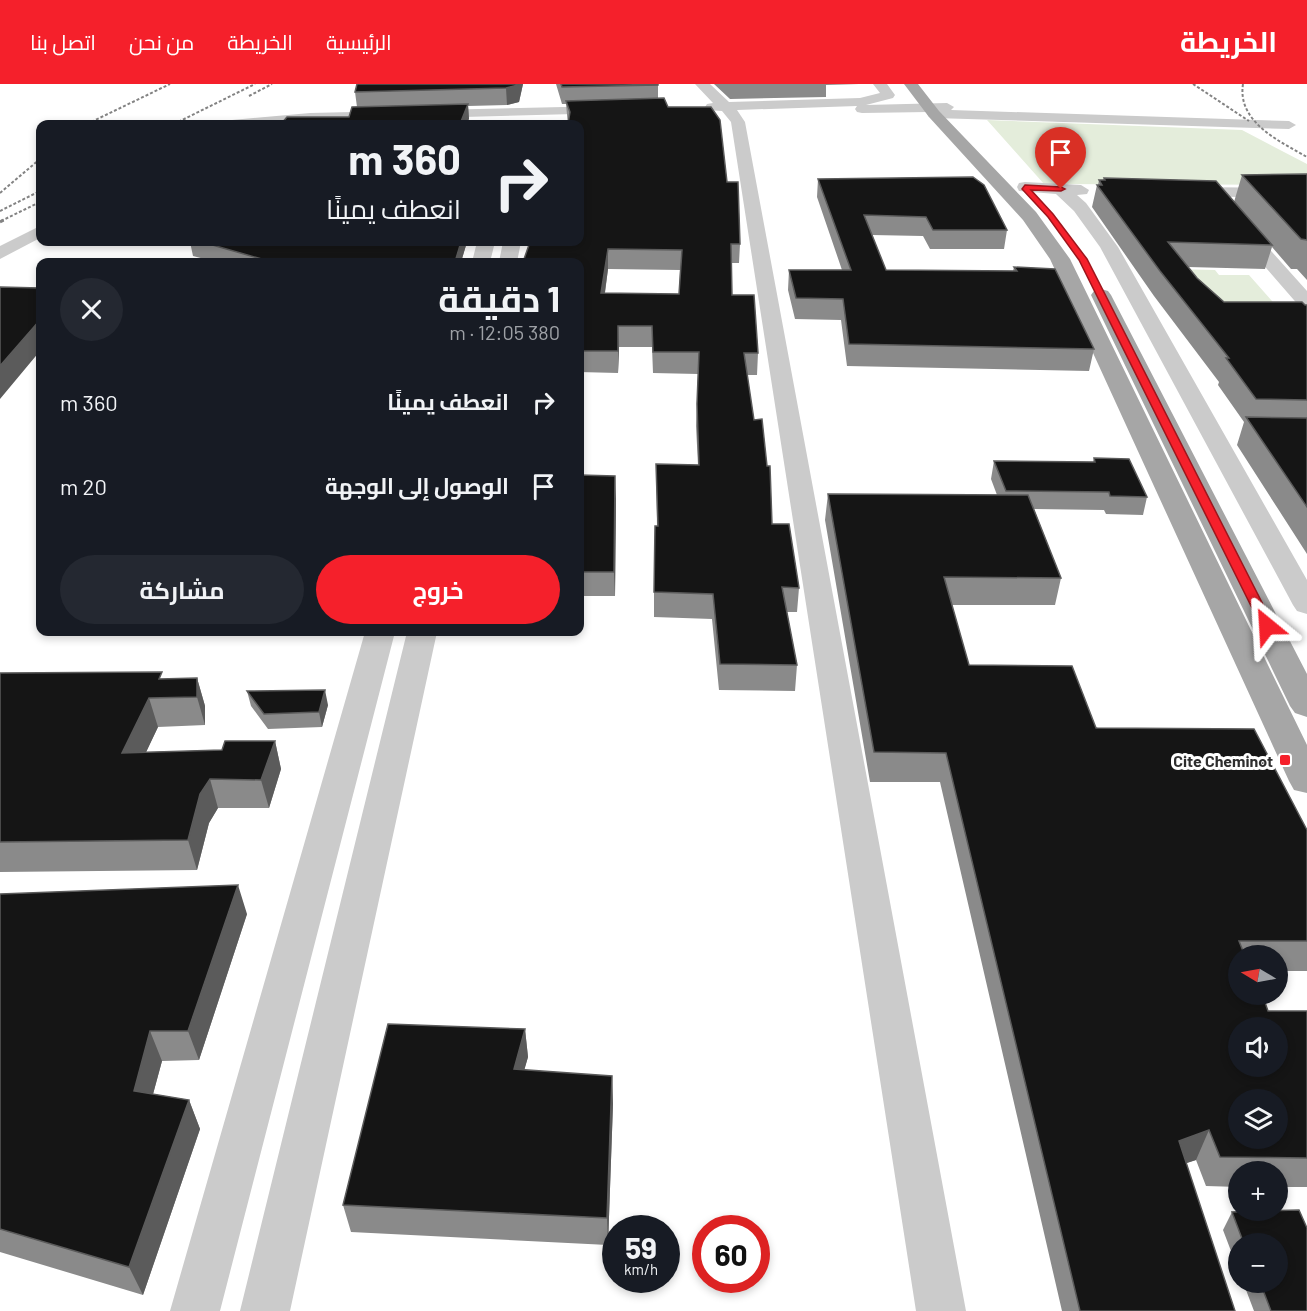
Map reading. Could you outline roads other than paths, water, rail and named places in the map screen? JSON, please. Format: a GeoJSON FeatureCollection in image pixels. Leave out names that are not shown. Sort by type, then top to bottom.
{"type":"FeatureCollection","features":[{"type":"Feature","properties":{"kind":"main road"},"geometry":{"type":"LineString","coordinates":[[884,89],[931,100],[1051,215],[1083,259],[1307,706]]}},
{"type":"Feature","properties":{"kind":"main road"},"geometry":{"type":"LineString","coordinates":[[931,100],[1030,216],[1060,259],[1307,781]]}},
{"type":"Feature","properties":{"kind":"street"},"geometry":{"type":"LineString","coordinates":[[687,84],[717,110],[931,100]]}},
{"type":"Feature","properties":{"kind":"street"},"geometry":{"type":"LineString","coordinates":[[702,84],[742,146],[941,1311]]}},
{"type":"Feature","properties":{"kind":"street"},"geometry":{"type":"LineString","coordinates":[[860,102],[884,89]]}},
{"type":"Feature","properties":{"kind":"street"},"geometry":{"type":"LineString","coordinates":[[717,110],[931,100],[1289,125]]}},
{"type":"Feature","properties":{"kind":"street"},"geometry":{"type":"LineString","coordinates":[[392,120],[541,118],[623,112]]}},
{"type":"Feature","properties":{"kind":"street"},"geometry":{"type":"LineString","coordinates":[[442,120],[520,118]]}},
{"type":"Feature","properties":{"kind":"street"},"geometry":{"type":"LineString","coordinates":[[1025,188],[1097,191]]}},
{"type":"Feature","properties":{"kind":"street"},"geometry":{"type":"LineString","coordinates":[[1061,189],[1080,207],[1109,247],[1226,436],[1307,605]]}},
{"type":"Feature","properties":{"kind":"street"},"geometry":{"type":"LineString","coordinates":[[1166,192],[1307,193]]}},
{"type":"Feature","properties":{"kind":"street"},"geometry":{"type":"LineString","coordinates":[[1212,193],[1307,303]]}},
{"type":"Feature","properties":{"kind":"street"},"geometry":{"type":"LineString","coordinates":[[0,240],[36,220]]}},
{"type":"Feature","properties":{"kind":"street"},"geometry":{"type":"LineString","coordinates":[[0,253],[36,233]]}},
{"type":"Feature","properties":{"kind":"street"},"geometry":{"type":"LineString","coordinates":[[195,1311],[379,636]]}},
{"type":"Feature","properties":{"kind":"street"},"geometry":{"type":"LineString","coordinates":[[264,1311],[421,636]]}},
{"type":"Feature","properties":{"kind":"railway"},"geometry":{"type":"LineString","coordinates":[[95,120],[170,84]]}},
{"type":"Feature","properties":{"kind":"railway"},"geometry":{"type":"LineString","coordinates":[[182,120],[255,84]]}},
{"type":"Feature","properties":{"kind":"railway"},"geometry":{"type":"LineString","coordinates":[[249,96],[272,84]]}},
{"type":"Feature","properties":{"kind":"railway"},"geometry":{"type":"LineString","coordinates":[[1193,84],[1249,121]]}},
{"type":"Feature","properties":{"kind":"railway"},"geometry":{"type":"LineString","coordinates":[[1243,84],[1243,97],[1253,120],[1273,137],[1307,157]]}},
{"type":"Feature","properties":{"kind":"railway"},"geometry":{"type":"LineString","coordinates":[[0,193],[36,162]]}},
{"type":"Feature","properties":{"kind":"railway"},"geometry":{"type":"LineString","coordinates":[[0,211],[36,193]]}},
{"type":"Feature","properties":{"kind":"railway"},"geometry":{"type":"LineString","coordinates":[[1,221],[36,204]]}},
{"type":"Feature","properties":{"kind":"railway"},"geometry":{"type":"LineString","coordinates":[[0,222],[4,220]]}},
{"type":"Feature","properties":{"kind":"place","name":"Cite Cheminot"},"geometry":{"type":"Point","coordinates":[1285,760]}}]}
